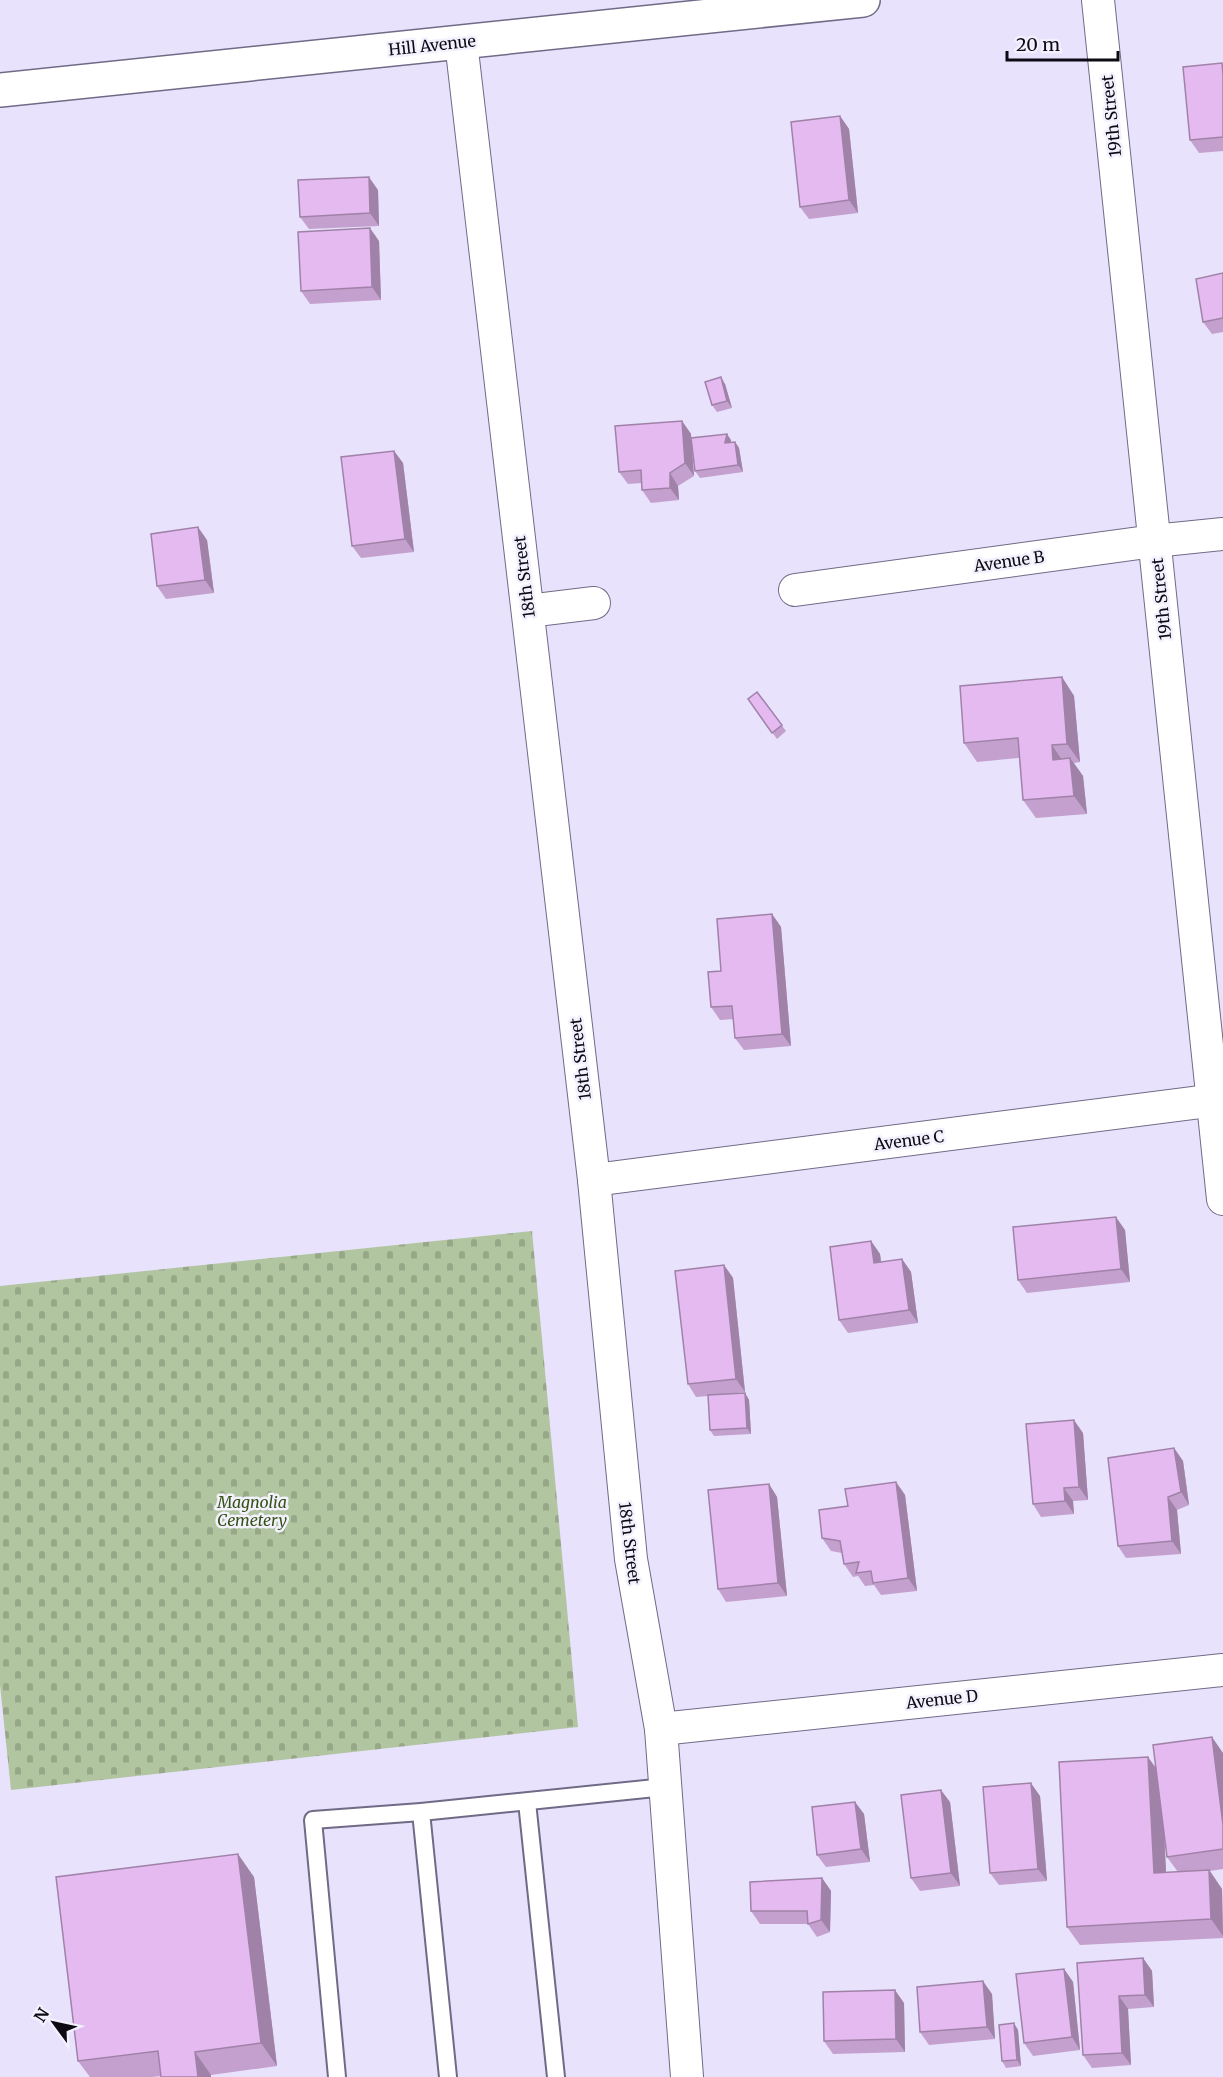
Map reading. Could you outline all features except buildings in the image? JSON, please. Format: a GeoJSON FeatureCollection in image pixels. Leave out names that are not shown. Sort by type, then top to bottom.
{"type":"FeatureCollection","features":[{"type":"Feature","properties":{"kind":"street","name":"Hill Avenue"},"geometry":{"type":"LineString","coordinates":[[0,90],[864,0]]}},
{"type":"Feature","properties":{"kind":"street","name":"19th Street"},"geometry":{"type":"LineString","coordinates":[[1098,0],[1154,541],[1218,1100],[1223,1199]]}},
{"type":"Feature","properties":{"kind":"street","name":"18th Street"},"geometry":{"type":"LineString","coordinates":[[461,42],[594,1180],[631,1559],[661,1729],[687,2077]]}},
{"type":"Feature","properties":{"kind":"street","name":"Avenue B"},"geometry":{"type":"LineString","coordinates":[[795,590],[1154,541],[1223,534]]}},
{"type":"Feature","properties":{"kind":"street"},"geometry":{"type":"LineString","coordinates":[[528,611],[594,603]]}},
{"type":"Feature","properties":{"kind":"street","name":"Avenue C"},"geometry":{"type":"LineString","coordinates":[[594,1180],[1218,1100]]}},
{"type":"Feature","properties":{"kind":"street","name":"Avenue D"},"geometry":{"type":"LineString","coordinates":[[661,1729],[1223,1670]]}},
{"type":"Feature","properties":{"kind":"lane"},"geometry":{"type":"LineString","coordinates":[[337,2077],[313,1820],[421,1812],[665,1787]]}},
{"type":"Feature","properties":{"kind":"lane"},"geometry":{"type":"LineString","coordinates":[[527,1802],[556,2077]]}},
{"type":"Feature","properties":{"kind":"lane"},"geometry":{"type":"LineString","coordinates":[[421,1812],[448,2077]]}},
{"type":"Feature","properties":{"kind":"green space","name":"Magnolia Cemetery"},"geometry":{"type":"Polygon","coordinates":[[[532,1231],[578,1727],[11,1790],[0,1685],[0,1286],[532,1231]]]}}]}
